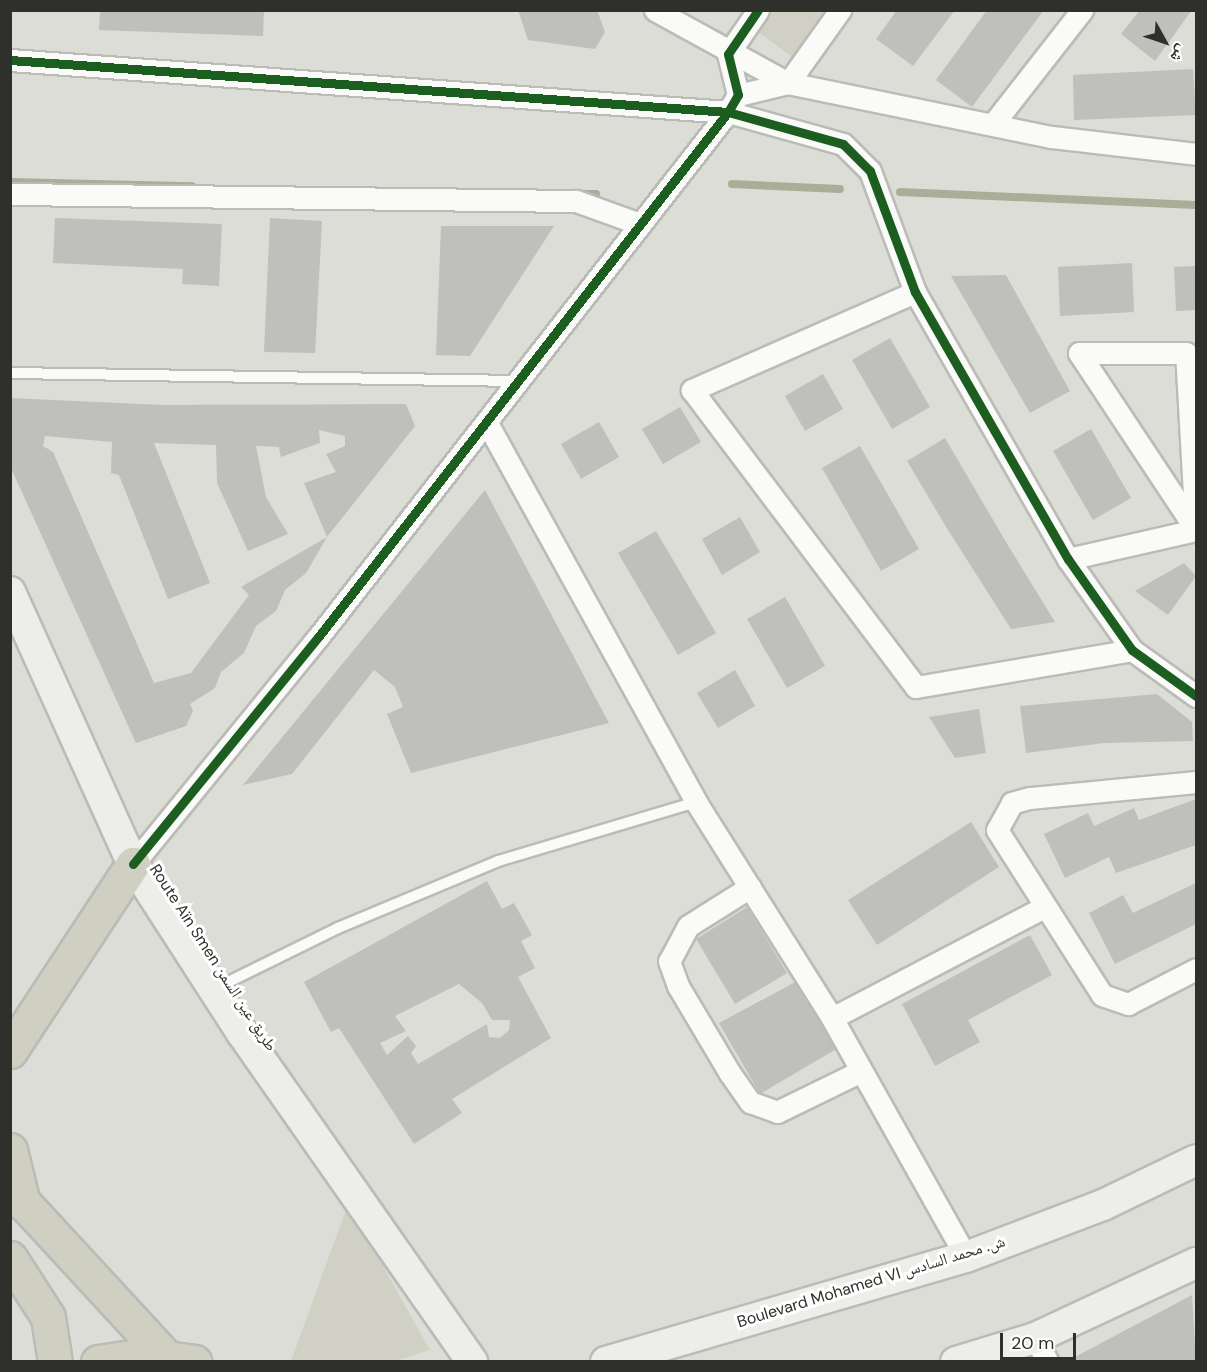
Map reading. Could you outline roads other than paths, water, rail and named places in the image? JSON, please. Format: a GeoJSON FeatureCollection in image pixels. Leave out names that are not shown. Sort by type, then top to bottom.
{"type":"FeatureCollection","features":[{"type":"Feature","properties":{"kind":"highway"},"geometry":{"type":"LineString","coordinates":[[10,1006],[133,864]]}},
{"type":"Feature","properties":{"kind":"highway"},"geometry":{"type":"LineString","coordinates":[[10,1051],[133,864]]}},
{"type":"Feature","properties":{"kind":"highway"},"geometry":{"type":"LineString","coordinates":[[10,1150],[17,1195],[180,1359]]}},
{"type":"Feature","properties":{"kind":"highway"},"geometry":{"type":"LineString","coordinates":[[10,1258],[48,1317],[55,1362]]}},
{"type":"Feature","properties":{"kind":"highway"},"geometry":{"type":"LineString","coordinates":[[98,1362],[180,1359]]}},
{"type":"Feature","properties":{"kind":"street"},"geometry":{"type":"LineString","coordinates":[[655,10],[728,54],[788,82],[993,124],[1197,154]]}},
{"type":"Feature","properties":{"kind":"street"},"geometry":{"type":"LineString","coordinates":[[733,104],[728,54],[758,10]]}},
{"type":"Feature","properties":{"kind":"street"},"geometry":{"type":"LineString","coordinates":[[133,864],[487,423],[733,104],[788,82],[840,10]]}},
{"type":"Feature","properties":{"kind":"street"},"geometry":{"type":"LineString","coordinates":[[993,124],[1082,10]]}},
{"type":"Feature","properties":{"kind":"street"},"geometry":{"type":"LineString","coordinates":[[10,60],[733,104],[831,138],[855,152],[875,183],[915,292],[1068,559],[1132,650],[1197,696]]}},
{"type":"Feature","properties":{"kind":"street"},"geometry":{"type":"LineString","coordinates":[[10,194],[576,201],[640,224]]}},
{"type":"Feature","properties":{"kind":"street"},"geometry":{"type":"LineString","coordinates":[[915,292],[692,390],[916,687],[1132,650]]}},
{"type":"Feature","properties":{"kind":"street"},"geometry":{"type":"LineString","coordinates":[[1079,353],[1186,353],[1196,530],[1138,441],[1079,353]]}},
{"type":"Feature","properties":{"kind":"street"},"geometry":{"type":"LineString","coordinates":[[487,423],[696,802],[832,1018],[966,1257]]}},
{"type":"Feature","properties":{"kind":"street"},"geometry":{"type":"LineString","coordinates":[[1068,559],[1196,530]]}},
{"type":"Feature","properties":{"kind":"street","name":"Route Aïn Smen طريق عين السمن"},"geometry":{"type":"LineString","coordinates":[[10,592],[133,864],[213,990],[296,1106],[472,1362]]}},
{"type":"Feature","properties":{"kind":"street"},"geometry":{"type":"LineString","coordinates":[[1197,782],[1012,803],[997,830],[1090,982],[1113,1002],[1128,1004],[1197,969]]}},
{"type":"Feature","properties":{"kind":"street"},"geometry":{"type":"LineString","coordinates":[[750,887],[688,926],[669,961],[678,986],[729,1072],[750,1102],[777,1112],[861,1071]]}},
{"type":"Feature","properties":{"kind":"street"},"geometry":{"type":"LineString","coordinates":[[832,1018],[1044,907]]}},
{"type":"Feature","properties":{"kind":"street","name":"Boulevard Mohamed VI ش. محمد السادس"},"geometry":{"type":"LineString","coordinates":[[606,1362],[966,1257],[1103,1205],[1197,1160]]}},
{"type":"Feature","properties":{"kind":"street"},"geometry":{"type":"LineString","coordinates":[[956,1362],[1042,1350],[1197,1263]]}},
{"type":"Feature","properties":{"kind":"lane"},"geometry":{"type":"LineString","coordinates":[[10,373],[520,381]]}},
{"type":"Feature","properties":{"kind":"lane"},"geometry":{"type":"LineString","coordinates":[[213,990],[478,869],[696,802]]}},
{"type":"Feature","properties":{"kind":"waterway"},"geometry":{"type":"LineString","coordinates":[[10,182],[192,186]]}},
{"type":"Feature","properties":{"kind":"waterway"},"geometry":{"type":"LineString","coordinates":[[732,184],[840,189]]}},
{"type":"Feature","properties":{"kind":"waterway"},"geometry":{"type":"LineString","coordinates":[[900,192],[1196,205]]}},
{"type":"Feature","properties":{"kind":"waterway"},"geometry":{"type":"LineString","coordinates":[[579,194],[596,194]]}}]}
